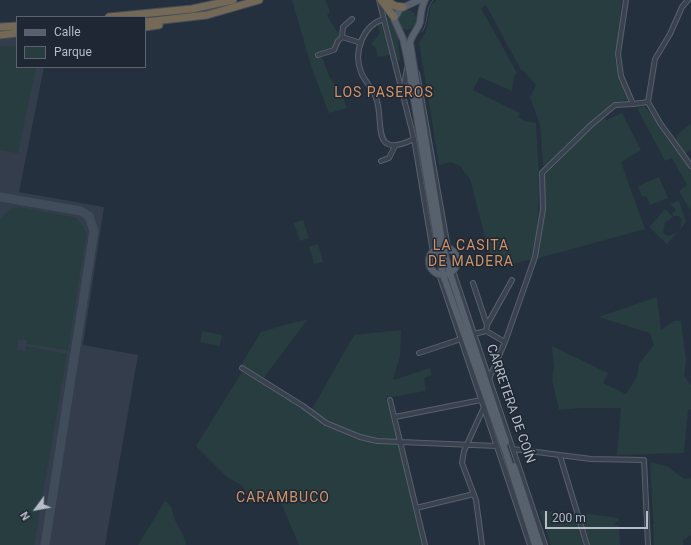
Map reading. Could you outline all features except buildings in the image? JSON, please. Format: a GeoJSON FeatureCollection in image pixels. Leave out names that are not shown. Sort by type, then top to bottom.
{"type":"FeatureCollection","features":[{"type":"Feature","properties":{"kind":"highway"},"geometry":{"type":"LineString","coordinates":[[119,16],[192,9],[233,0]]}},
{"type":"Feature","properties":{"kind":"highway"},"geometry":{"type":"LineString","coordinates":[[146,22],[193,18],[226,11],[260,0]]}},
{"type":"Feature","properties":{"kind":"highway"},"geometry":{"type":"LineString","coordinates":[[380,0],[394,17]]}},
{"type":"Feature","properties":{"kind":"highway"},"geometry":{"type":"LineString","coordinates":[[386,0],[395,6],[405,7]]}},
{"type":"Feature","properties":{"kind":"highway"},"geometry":{"type":"LineString","coordinates":[[146,27],[182,22],[193,18]]}},
{"type":"Feature","properties":{"kind":"highway"},"geometry":{"type":"LineString","coordinates":[[0,27],[16,26]]}},
{"type":"Feature","properties":{"kind":"highway"},"geometry":{"type":"LineString","coordinates":[[0,35],[16,33]]}},
{"type":"Feature","properties":{"kind":"main road"},"geometry":{"type":"LineString","coordinates":[[419,0],[396,12],[394,17],[407,57],[446,273],[540,545]]}},
{"type":"Feature","properties":{"kind":"main road"},"geometry":{"type":"LineString","coordinates":[[425,0],[422,6],[419,24],[410,43],[441,249]]}},
{"type":"Feature","properties":{"kind":"main road"},"geometry":{"type":"LineString","coordinates":[[405,7],[416,10],[420,18]]}},
{"type":"Feature","properties":{"kind":"main road"},"geometry":{"type":"LineString","coordinates":[[399,30],[406,32],[415,30]]}},
{"type":"Feature","properties":{"kind":"main road"},"geometry":{"type":"LineString","coordinates":[[441,249],[452,250],[456,258],[456,267],[446,273],[430,266],[430,256],[441,249]]}},
{"type":"Feature","properties":{"kind":"main road","name":"CARRETERA DE COÍN"},"geometry":{"type":"LineString","coordinates":[[446,273],[535,545]]}},
{"type":"Feature","properties":{"kind":"street"},"geometry":{"type":"LineString","coordinates":[[380,0],[441,249]]}},
{"type":"Feature","properties":{"kind":"street"},"geometry":{"type":"LineString","coordinates":[[626,0],[618,54],[621,76],[633,104]]}},
{"type":"Feature","properties":{"kind":"street"},"geometry":{"type":"LineString","coordinates":[[688,0],[682,7],[670,34],[656,59],[648,102],[660,124],[691,166]]}},
{"type":"Feature","properties":{"kind":"street"},"geometry":{"type":"LineString","coordinates":[[318,55],[334,50],[338,41],[342,37],[343,27],[352,18]]}},
{"type":"Feature","properties":{"kind":"street"},"geometry":{"type":"LineString","coordinates":[[384,19],[371,27],[361,43],[358,60],[361,73],[377,99],[382,138],[387,144],[395,146],[414,139]]}},
{"type":"Feature","properties":{"kind":"street"},"geometry":{"type":"LineString","coordinates":[[342,37],[361,43]]}},
{"type":"Feature","properties":{"kind":"street"},"geometry":{"type":"LineString","coordinates":[[403,93],[406,81],[407,57]]}},
{"type":"Feature","properties":{"kind":"street"},"geometry":{"type":"LineString","coordinates":[[490,379],[505,342],[535,257],[542,209],[542,173],[591,125],[615,105],[648,102]]}},
{"type":"Feature","properties":{"kind":"street"},"geometry":{"type":"LineString","coordinates":[[381,161],[390,158],[395,146]]}},
{"type":"Feature","properties":{"kind":"street","name":"CARRETERA DE COÍN"},"geometry":{"type":"LineString","coordinates":[[446,273],[474,334],[545,545]]}},
{"type":"Feature","properties":{"kind":"street","name":"CARRETERA DE COÍN"},"geometry":{"type":"LineString","coordinates":[[446,273],[461,339],[530,545]]}},
{"type":"Feature","properties":{"kind":"street"},"geometry":{"type":"LineString","coordinates":[[486,331],[487,325],[512,280]]}},
{"type":"Feature","properties":{"kind":"street"},"geometry":{"type":"LineString","coordinates":[[473,283],[487,325]]}},
{"type":"Feature","properties":{"kind":"street"},"geometry":{"type":"LineString","coordinates":[[474,334],[486,331],[505,342]]}},
{"type":"Feature","properties":{"kind":"street"},"geometry":{"type":"LineString","coordinates":[[419,353],[461,339]]}},
{"type":"Feature","properties":{"kind":"street"},"geometry":{"type":"LineString","coordinates":[[242,368],[303,406],[326,423],[360,437],[377,441],[497,446]]}},
{"type":"Feature","properties":{"kind":"street"},"geometry":{"type":"LineString","coordinates":[[390,400],[425,545]]}},
{"type":"Feature","properties":{"kind":"street"},"geometry":{"type":"LineString","coordinates":[[395,417],[481,400]]}},
{"type":"Feature","properties":{"kind":"street"},"geometry":{"type":"LineString","coordinates":[[482,545],[474,494],[462,463],[467,445],[484,406]]}},
{"type":"Feature","properties":{"kind":"street"},"geometry":{"type":"LineString","coordinates":[[513,449],[590,459],[644,460],[648,545]]}},
{"type":"Feature","properties":{"kind":"street"},"geometry":{"type":"LineString","coordinates":[[560,456],[587,545]]}},
{"type":"Feature","properties":{"kind":"street"},"geometry":{"type":"LineString","coordinates":[[416,508],[474,494]]}},
{"type":"Feature","properties":{"kind":"shaded area"},"geometry":{"type":"Polygon","coordinates":[[[16,37],[16,68],[44,68],[19,192],[104,207],[83,345],[138,355],[105,545],[0,545],[0,38],[16,37]]]}},
{"type":"Feature","properties":{"kind":"green space"},"geometry":{"type":"Polygon","coordinates":[[[292,0],[325,0],[330,11],[327,16],[340,36],[332,50],[327,52],[328,54],[321,55],[329,76],[341,97],[343,97],[347,108],[329,113],[312,69],[292,0]]]}},
{"type":"Feature","properties":{"kind":"green space"},"geometry":{"type":"Polygon","coordinates":[[[437,0],[622,0],[615,60],[628,97],[627,100],[613,103],[545,168],[543,165],[540,125],[530,97],[536,85],[523,70],[521,70],[486,5],[481,8],[517,73],[514,76],[512,91],[480,77],[473,90],[520,113],[518,117],[524,121],[536,123],[539,191],[537,224],[532,259],[501,267],[489,252],[470,179],[460,166],[451,162],[439,165],[419,42],[427,28],[431,5],[437,0]]]}},
{"type":"Feature","properties":{"kind":"green space"},"geometry":{"type":"Polygon","coordinates":[[[407,10],[414,13],[417,20],[414,27],[407,30],[400,27],[397,20],[400,13],[407,10]]]}},
{"type":"Feature","properties":{"kind":"green space"},"geometry":{"type":"Polygon","coordinates":[[[389,13],[392,25],[400,38],[398,40],[400,60],[396,61],[387,15],[389,13]]]}},
{"type":"Feature","properties":{"kind":"green space"},"geometry":{"type":"Polygon","coordinates":[[[381,23],[390,55],[377,57],[376,48],[371,44],[380,33],[378,25],[381,23]]]}},
{"type":"Feature","properties":{"kind":"green space"},"geometry":{"type":"Polygon","coordinates":[[[0,47],[16,47],[16,68],[36,68],[18,153],[0,150],[0,47]]]}},
{"type":"Feature","properties":{"kind":"green space"},"geometry":{"type":"Polygon","coordinates":[[[645,106],[691,170],[691,211],[679,191],[687,185],[672,158],[665,161],[637,108],[645,106]]]}},
{"type":"Feature","properties":{"kind":"green space"},"geometry":{"type":"Polygon","coordinates":[[[622,113],[641,150],[621,162],[645,229],[536,259],[545,211],[545,175],[605,115],[606,120],[622,113]]]}},
{"type":"Feature","properties":{"kind":"green space"},"geometry":{"type":"Polygon","coordinates":[[[691,123],[691,149],[686,154],[676,140],[676,136],[691,123]]]}},
{"type":"Feature","properties":{"kind":"green space"},"geometry":{"type":"Polygon","coordinates":[[[659,177],[668,198],[650,205],[646,196],[642,197],[638,186],[659,177]]]}},
{"type":"Feature","properties":{"kind":"green space"},"geometry":{"type":"Polygon","coordinates":[[[679,201],[686,222],[680,229],[682,219],[679,216],[673,216],[672,214],[676,210],[670,204],[679,201]]]}},
{"type":"Feature","properties":{"kind":"green space"},"geometry":{"type":"Polygon","coordinates":[[[19,207],[76,218],[83,226],[86,235],[68,350],[26,344],[27,340],[18,339],[17,350],[25,351],[26,346],[67,354],[34,545],[0,545],[0,219],[11,209],[19,207]]]}},
{"type":"Feature","properties":{"kind":"green space"},"geometry":{"type":"Polygon","coordinates":[[[665,209],[673,217],[665,223],[663,233],[668,236],[677,233],[667,244],[649,227],[665,209]]]}},
{"type":"Feature","properties":{"kind":"green space"},"geometry":{"type":"Polygon","coordinates":[[[303,220],[309,238],[300,241],[294,223],[303,220]]]}},
{"type":"Feature","properties":{"kind":"green space"},"geometry":{"type":"Polygon","coordinates":[[[318,244],[323,262],[314,264],[309,247],[318,244]]]}},
{"type":"Feature","properties":{"kind":"green space"},"geometry":{"type":"Polygon","coordinates":[[[657,297],[661,330],[674,321],[681,321],[686,360],[684,376],[691,385],[691,410],[688,409],[684,453],[617,455],[621,408],[578,408],[559,410],[552,380],[554,367],[552,346],[608,373],[603,383],[626,394],[637,377],[639,363],[654,345],[650,333],[598,317],[657,297]]]}},
{"type":"Feature","properties":{"kind":"green space"},"geometry":{"type":"Polygon","coordinates":[[[307,320],[263,379],[241,365],[261,332],[307,320]]]}},
{"type":"Feature","properties":{"kind":"green space"},"geometry":{"type":"Polygon","coordinates":[[[401,330],[400,356],[393,380],[430,368],[432,375],[424,378],[426,391],[386,398],[397,439],[386,439],[352,432],[330,423],[312,409],[354,335],[401,330]]]}},
{"type":"Feature","properties":{"kind":"green space"},"geometry":{"type":"Polygon","coordinates":[[[202,331],[222,335],[220,346],[200,342],[202,331]]]}},
{"type":"Feature","properties":{"kind":"green space"},"geometry":{"type":"Polygon","coordinates":[[[242,372],[297,405],[327,426],[360,440],[399,445],[423,545],[299,545],[276,491],[250,503],[243,486],[227,477],[196,446],[242,372]]]}},
{"type":"Feature","properties":{"kind":"green space"},"geometry":{"type":"Polygon","coordinates":[[[650,462],[667,466],[684,479],[691,478],[691,535],[683,540],[683,545],[654,545],[653,524],[655,523],[653,520],[650,462]]]}},
{"type":"Feature","properties":{"kind":"green space"},"geometry":{"type":"Polygon","coordinates":[[[165,501],[172,508],[186,545],[138,545],[165,501]]]}},
{"type":"Feature","properties":{"kind":"green space"},"geometry":{"type":"Polygon","coordinates":[[[539,510],[575,514],[586,545],[551,545],[539,510]]]}},
{"type":"Feature","properties":{"kind":"green space"},"geometry":{"type":"Polygon","coordinates":[[[582,513],[618,518],[619,522],[616,522],[615,525],[619,525],[620,545],[590,545],[583,522],[582,513]]]}},
{"type":"Feature","properties":{"kind":"waterway"},"geometry":{"type":"LineString","coordinates":[[422,32],[433,0]]}},
{"type":"Feature","properties":{"kind":"taxiway"},"geometry":{"type":"LineString","coordinates":[[0,197],[81,211],[89,216],[94,231],[45,545]]}},
{"type":"Feature","properties":{"kind":"district","name":"LOS PASEROS"},"geometry":{"type":"Point","coordinates":[384,93]}},
{"type":"Feature","properties":{"kind":"district","name":"LA CASITA DE MADERA"},"geometry":{"type":"Point","coordinates":[471,254]}},
{"type":"Feature","properties":{"kind":"district","name":"CARAMBUCO"},"geometry":{"type":"Point","coordinates":[283,498]}}]}
